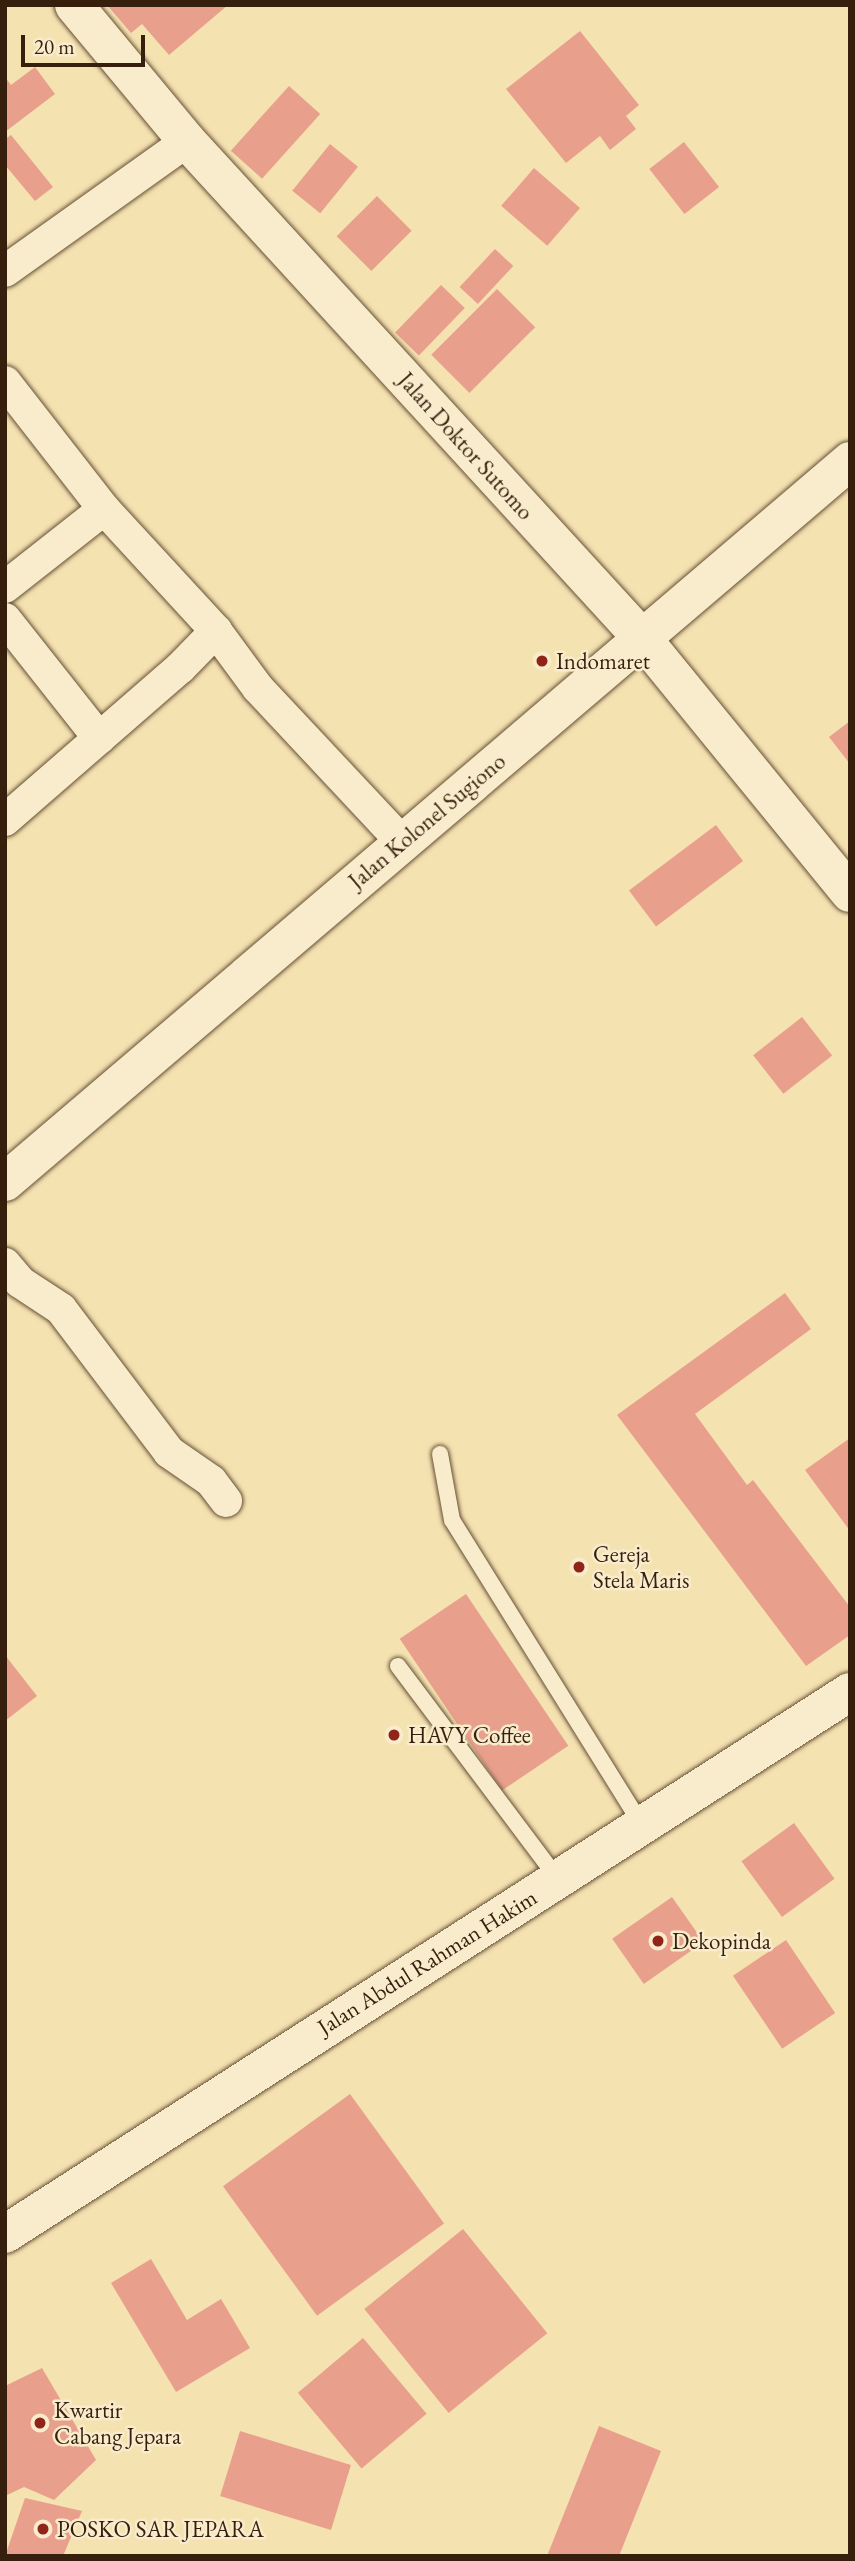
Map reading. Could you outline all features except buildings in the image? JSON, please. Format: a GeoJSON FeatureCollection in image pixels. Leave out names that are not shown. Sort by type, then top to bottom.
{"type":"FeatureCollection","features":[{"type":"Feature","properties":{"kind":"street","name":"Jalan Doktor Sutomo"},"geometry":{"type":"LineString","coordinates":[[74,5],[187,141],[642,638],[850,893]]}},
{"type":"Feature","properties":{"kind":"street"},"geometry":{"type":"LineString","coordinates":[[5,271],[187,141]]}},
{"type":"Feature","properties":{"kind":"street"},"geometry":{"type":"LineString","coordinates":[[5,382],[104,509],[216,631],[258,688],[402,842]]}},
{"type":"Feature","properties":{"kind":"street","name":"Jalan Kolonel Sugiono"},"geometry":{"type":"LineString","coordinates":[[5,1182],[850,460]]}},
{"type":"Feature","properties":{"kind":"street"},"geometry":{"type":"LineString","coordinates":[[5,587],[104,509]]}},
{"type":"Feature","properties":{"kind":"street"},"geometry":{"type":"LineString","coordinates":[[5,618],[99,737]]}},
{"type":"Feature","properties":{"kind":"street"},"geometry":{"type":"LineString","coordinates":[[5,820],[216,631]]}},
{"type":"Feature","properties":{"kind":"street"},"geometry":{"type":"LineString","coordinates":[[5,1264],[20,1282],[61,1309],[169,1452],[211,1481],[226,1501]]}},
{"type":"Feature","properties":{"kind":"street","name":"Jalan Abdul Rahman Hakim"},"geometry":{"type":"LineString","coordinates":[[5,2234],[850,1692]]}},
{"type":"Feature","properties":{"kind":"lane"},"geometry":{"type":"LineString","coordinates":[[440,1454],[452,1520],[641,1825]]}},
{"type":"Feature","properties":{"kind":"lane"},"geometry":{"type":"LineString","coordinates":[[398,1666],[558,1879]]}},
{"type":"Feature","properties":{"kind":"place","name":"Indomaret"},"geometry":{"type":"Point","coordinates":[542,661]}},
{"type":"Feature","properties":{"kind":"place","name":"Gereja Stela Maris"},"geometry":{"type":"Point","coordinates":[579,1567]}},
{"type":"Feature","properties":{"kind":"place","name":"HAVY Coffee"},"geometry":{"type":"Point","coordinates":[394,1735]}},
{"type":"Feature","properties":{"kind":"place","name":"Dekopinda"},"geometry":{"type":"Point","coordinates":[658,1941]}},
{"type":"Feature","properties":{"kind":"place","name":"Kwartir Cabang Jepara"},"geometry":{"type":"Point","coordinates":[40,2423]}},
{"type":"Feature","properties":{"kind":"place","name":"POSKO SAR JEPARA"},"geometry":{"type":"Point","coordinates":[43,2529]}}]}
